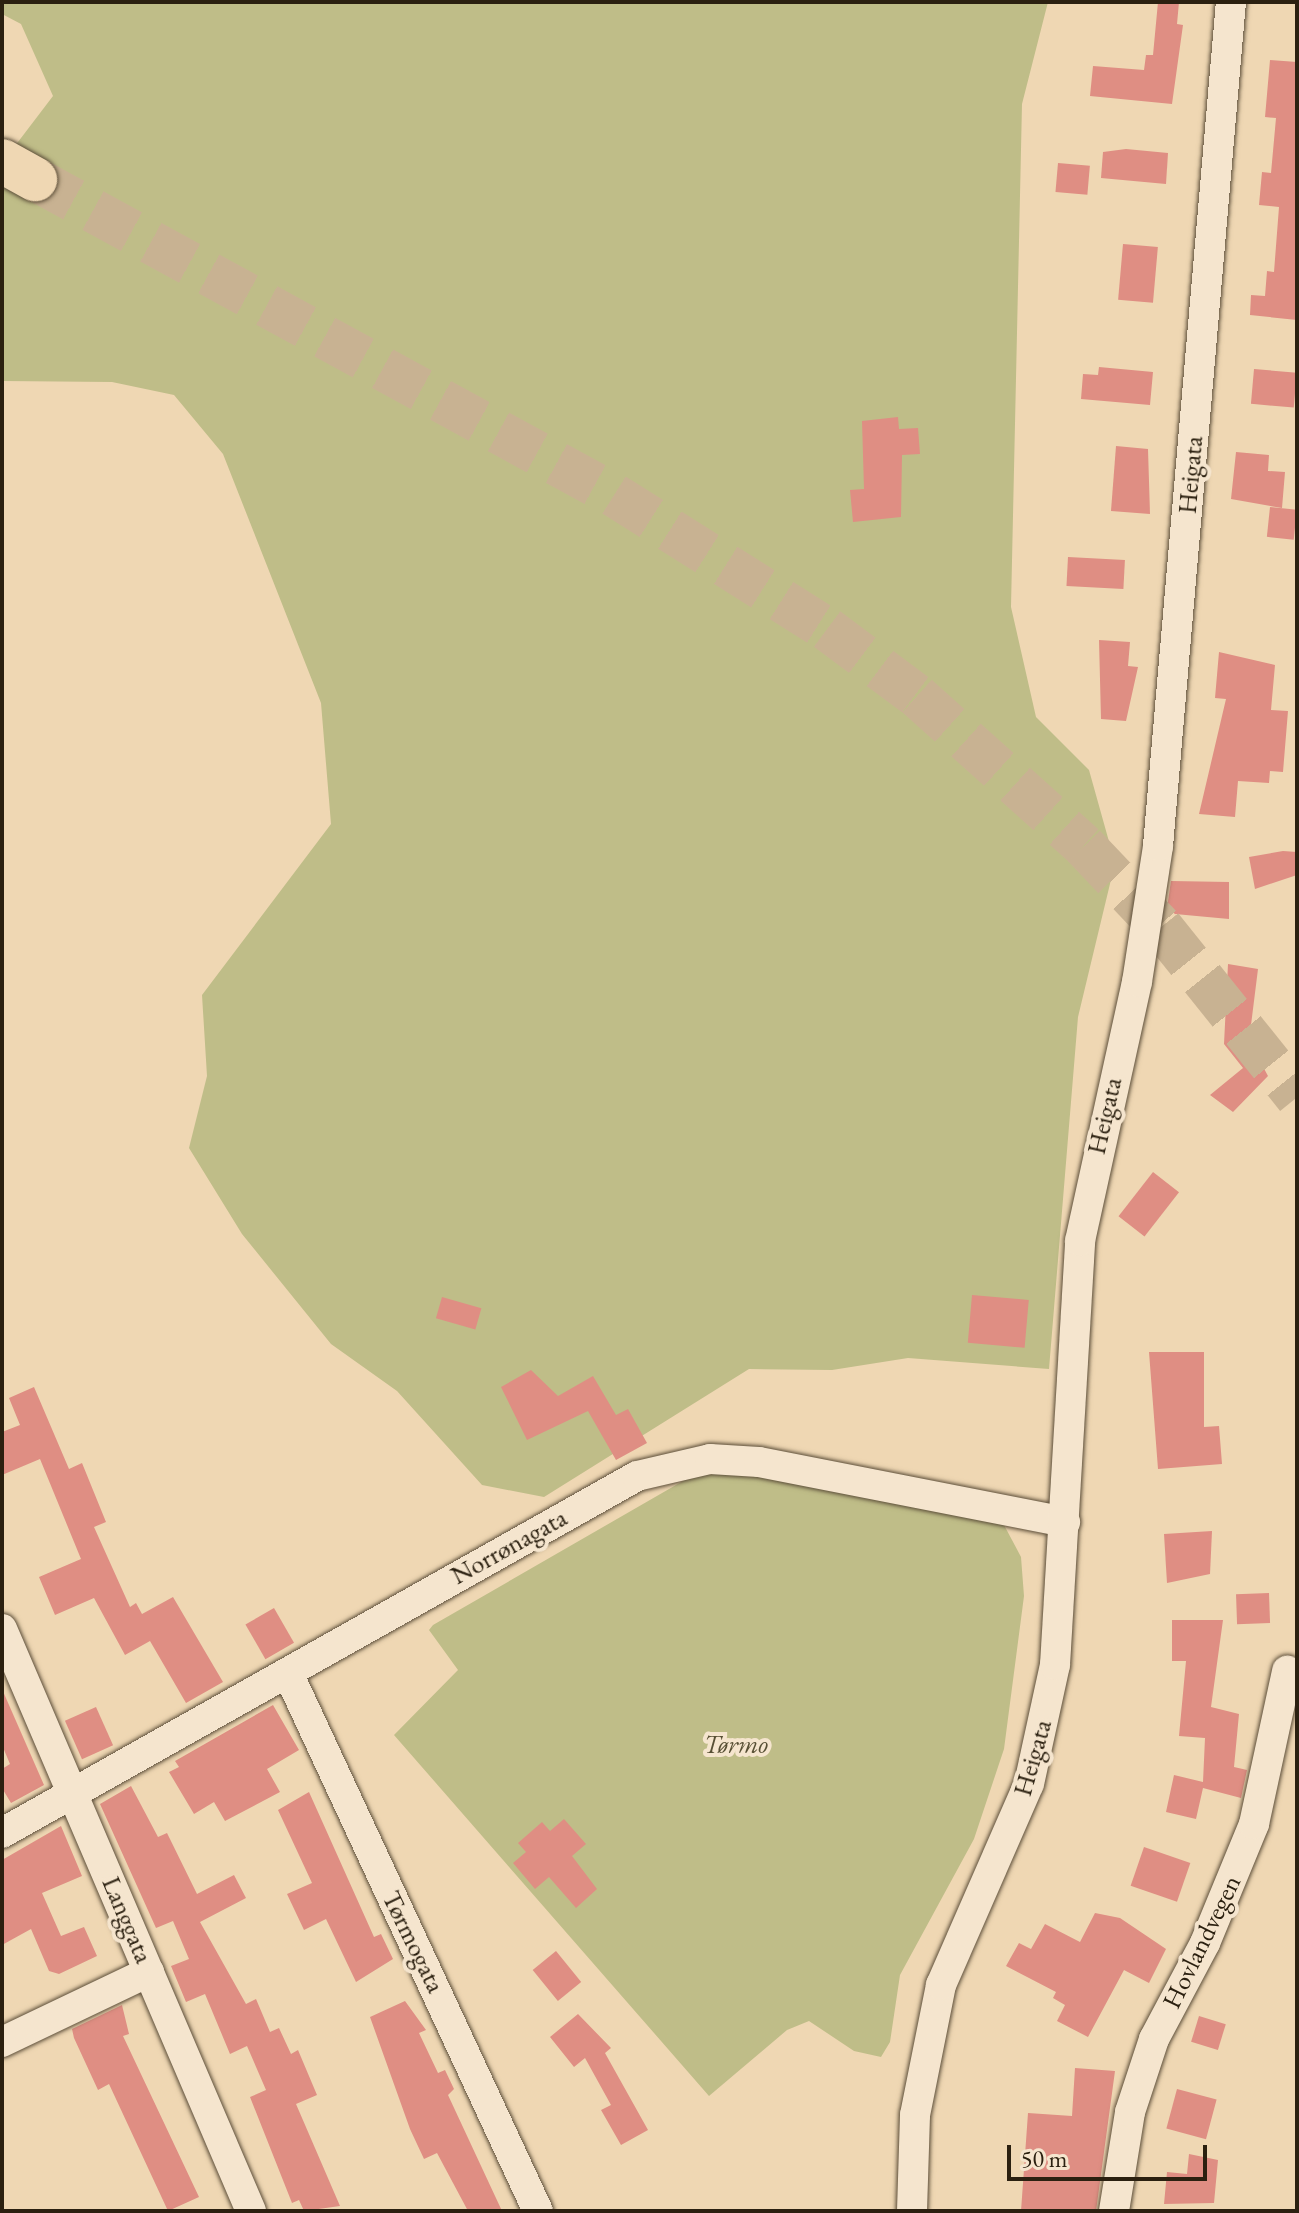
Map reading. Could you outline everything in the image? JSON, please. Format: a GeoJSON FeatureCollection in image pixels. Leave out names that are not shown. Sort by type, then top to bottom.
{"type":"FeatureCollection","features":[{"type":"Feature","properties":{"kind":"street","name":"Heigata"},"geometry":{"type":"LineString","coordinates":[[912,2211],[915,2115],[941,1985],[1038,1754],[1055,1665],[1080,1241],[1137,982],[1158,846],[1231,2]]}},
{"type":"Feature","properties":{"kind":"street","name":"Norrønagata"},"geometry":{"type":"LineString","coordinates":[[2,1833],[637,1476],[710,1459],[759,1462],[1065,1522]]}},
{"type":"Feature","properties":{"kind":"street","name":"Langgata"},"geometry":{"type":"LineString","coordinates":[[2,1629],[251,2211]]}},
{"type":"Feature","properties":{"kind":"street","name":"Hovlandvegen"},"geometry":{"type":"LineString","coordinates":[[1114,2211],[1130,2112],[1154,2039],[1216,1919],[1254,1824],[1287,1671]]}},
{"type":"Feature","properties":{"kind":"street","name":"Tørmogata"},"geometry":{"type":"LineString","coordinates":[[288,1673],[538,2211]]}},
{"type":"Feature","properties":{"kind":"street"},"geometry":{"type":"LineString","coordinates":[[2,2042],[149,1972]]}},
{"type":"Feature","properties":{"kind":"green space"},"geometry":{"type":"Polygon","coordinates":[[[2,2],[1048,2],[1022,104],[1011,607],[1036,717],[1089,770],[1115,863],[1078,1017],[1049,1369],[908,1358],[832,1370],[749,1369],[544,1497],[482,1485],[397,1391],[331,1344],[242,1234],[189,1148],[207,1076],[202,995],[331,824],[321,703],[223,454],[174,395],[112,382],[2,381],[2,163],[53,96],[21,24],[2,14],[2,2]]]}},
{"type":"Feature","properties":{"kind":"green space","name":"Tørmo"},"geometry":{"type":"Polygon","coordinates":[[[758,1457],[1004,1525],[1021,1557],[1024,1596],[1004,1749],[974,1839],[900,1975],[890,2042],[881,2057],[854,2051],[809,2021],[787,2030],[709,2096],[394,1735],[458,1670],[429,1630],[433,1625],[702,1470],[758,1457]]]}},
{"type":"Feature","properties":{"kind":"building"},"geometry":{"type":"Polygon","coordinates":[[[1158,2],[1179,2],[1177,24],[1183,25],[1172,104],[1090,96],[1093,66],[1144,70],[1146,55],[1153,55],[1158,2]]]}},
{"type":"Feature","properties":{"kind":"building"},"geometry":{"type":"Polygon","coordinates":[[[1270,60],[1297,62],[1297,320],[1250,315],[1251,295],[1265,296],[1267,271],[1274,272],[1279,207],[1259,205],[1262,172],[1271,173],[1276,118],[1265,117],[1270,60]]]}},
{"type":"Feature","properties":{"kind":"building"},"geometry":{"type":"Polygon","coordinates":[[[1126,149],[1168,153],[1166,184],[1101,178],[1103,152],[1126,149]]]}},
{"type":"Feature","properties":{"kind":"building"},"geometry":{"type":"Polygon","coordinates":[[[1058,163],[1090,166],[1087,195],[1055,192],[1058,163]]]}},
{"type":"Feature","properties":{"kind":"building"},"geometry":{"type":"Polygon","coordinates":[[[1123,244],[1158,247],[1153,303],[1118,300],[1123,244]]]}},
{"type":"Feature","properties":{"kind":"building"},"geometry":{"type":"Polygon","coordinates":[[[1099,367],[1153,372],[1150,405],[1081,399],[1083,374],[1098,375],[1099,367]]]}},
{"type":"Feature","properties":{"kind":"building"},"geometry":{"type":"Polygon","coordinates":[[[1254,369],[1297,373],[1294,408],[1251,404],[1254,369]]]}},
{"type":"Feature","properties":{"kind":"building"},"geometry":{"type":"Polygon","coordinates":[[[898,417],[899,429],[918,428],[920,454],[902,455],[901,517],[853,522],[850,490],[864,489],[862,421],[898,417]]]}},
{"type":"Feature","properties":{"kind":"building"},"geometry":{"type":"Polygon","coordinates":[[[1116,446],[1148,449],[1150,514],[1111,511],[1116,446]]]}},
{"type":"Feature","properties":{"kind":"building"},"geometry":{"type":"Polygon","coordinates":[[[1236,452],[1269,455],[1268,471],[1285,472],[1282,508],[1231,499],[1236,452]]]}},
{"type":"Feature","properties":{"kind":"building"},"geometry":{"type":"Polygon","coordinates":[[[1270,507],[1297,510],[1294,540],[1267,537],[1270,507]]]}},
{"type":"Feature","properties":{"kind":"building"},"geometry":{"type":"Polygon","coordinates":[[[1068,557],[1125,560],[1123,589],[1066,586],[1068,557]]]}},
{"type":"Feature","properties":{"kind":"building"},"geometry":{"type":"Polygon","coordinates":[[[1099,640],[1130,642],[1128,666],[1138,667],[1126,721],[1101,719],[1099,640]]]}},
{"type":"Feature","properties":{"kind":"building"},"geometry":{"type":"Polygon","coordinates":[[[1219,652],[1275,665],[1271,710],[1288,711],[1283,772],[1270,771],[1269,783],[1238,781],[1235,817],[1199,814],[1226,699],[1215,698],[1219,652]]]}},
{"type":"Feature","properties":{"kind":"building"},"geometry":{"type":"Polygon","coordinates":[[[1283,851],[1297,852],[1297,875],[1255,889],[1249,857],[1283,851]]]}},
{"type":"Feature","properties":{"kind":"building"},"geometry":{"type":"Polygon","coordinates":[[[1171,881],[1229,882],[1229,919],[1175,914],[1167,908],[1171,881]]]}},
{"type":"Feature","properties":{"kind":"building"},"geometry":{"type":"Polygon","coordinates":[[[1228,964],[1258,969],[1249,1041],[1268,1076],[1233,1112],[1210,1095],[1243,1068],[1224,1044],[1228,964]]]}},
{"type":"Feature","properties":{"kind":"building"},"geometry":{"type":"Polygon","coordinates":[[[1153,1172],[1179,1192],[1145,1236],[1119,1216],[1153,1172]]]}},
{"type":"Feature","properties":{"kind":"building"},"geometry":{"type":"Polygon","coordinates":[[[972,1295],[1029,1300],[1025,1348],[968,1343],[972,1295]]]}},
{"type":"Feature","properties":{"kind":"building"},"geometry":{"type":"Polygon","coordinates":[[[442,1297],[481,1308],[475,1329],[436,1318],[442,1297]]]}},
{"type":"Feature","properties":{"kind":"building"},"geometry":{"type":"Polygon","coordinates":[[[1149,1352],[1204,1352],[1204,1427],[1219,1426],[1222,1464],[1158,1469],[1149,1352]]]}},
{"type":"Feature","properties":{"kind":"building"},"geometry":{"type":"Polygon","coordinates":[[[531,1370],[558,1396],[593,1376],[616,1415],[628,1409],[647,1443],[616,1460],[588,1411],[527,1440],[501,1387],[531,1370]]]}},
{"type":"Feature","properties":{"kind":"building"},"geometry":{"type":"Polygon","coordinates":[[[34,1387],[69,1469],[82,1463],[106,1522],[94,1527],[130,1607],[136,1603],[142,1614],[173,1597],[223,1682],[186,1703],[150,1641],[125,1655],[94,1598],[55,1615],[39,1577],[81,1559],[40,1459],[2,1475],[2,1432],[20,1425],[9,1398],[34,1387]]]}},
{"type":"Feature","properties":{"kind":"building"},"geometry":{"type":"Polygon","coordinates":[[[1212,1531],[1210,1574],[1167,1583],[1164,1534],[1212,1531]]]}},
{"type":"Feature","properties":{"kind":"building"},"geometry":{"type":"Polygon","coordinates":[[[1269,1593],[1270,1623],[1237,1624],[1236,1594],[1269,1593]]]}},
{"type":"Feature","properties":{"kind":"building"},"geometry":{"type":"Polygon","coordinates":[[[274,1608],[294,1643],[265,1659],[245,1624],[274,1608]]]}},
{"type":"Feature","properties":{"kind":"building"},"geometry":{"type":"Polygon","coordinates":[[[1172,1620],[1223,1620],[1211,1707],[1239,1714],[1234,1767],[1247,1770],[1241,1798],[1203,1788],[1196,1819],[1166,1812],[1174,1775],[1203,1782],[1205,1738],[1179,1736],[1186,1661],[1172,1661],[1172,1620]]]}},
{"type":"Feature","properties":{"kind":"building"},"geometry":{"type":"Polygon","coordinates":[[[2,1689],[44,1785],[11,1803],[2,1788],[2,1769],[10,1764],[2,1745],[2,1689]]]}},
{"type":"Feature","properties":{"kind":"building"},"geometry":{"type":"Polygon","coordinates":[[[273,1705],[299,1750],[267,1769],[280,1792],[225,1821],[214,1802],[194,1814],[169,1772],[179,1767],[175,1761],[273,1705]]]}},
{"type":"Feature","properties":{"kind":"building"},"geometry":{"type":"Polygon","coordinates":[[[96,1707],[113,1745],[82,1759],[65,1721],[96,1707]]]}},
{"type":"Feature","properties":{"kind":"building"},"geometry":{"type":"Polygon","coordinates":[[[131,1786],[158,1837],[167,1833],[197,1894],[234,1875],[246,1898],[200,1922],[246,2004],[256,1999],[270,2032],[279,2028],[291,2054],[298,2050],[317,2095],[296,2104],[340,2206],[304,2211],[299,2200],[292,2203],[250,2097],[266,2090],[247,2046],[230,2054],[205,1994],[186,2002],[171,1966],[189,1959],[173,1921],[156,1928],[100,1804],[131,1786]]]}},
{"type":"Feature","properties":{"kind":"building"},"geometry":{"type":"Polygon","coordinates":[[[309,1792],[374,1937],[381,1934],[393,1959],[356,1982],[326,1919],[304,1930],[287,1894],[312,1883],[278,1810],[309,1792]]]}},
{"type":"Feature","properties":{"kind":"building"},"geometry":{"type":"Polygon","coordinates":[[[564,1819],[586,1844],[572,1856],[597,1889],[576,1908],[549,1877],[535,1889],[513,1863],[526,1852],[518,1843],[542,1822],[550,1831],[564,1819]]]}},
{"type":"Feature","properties":{"kind":"building"},"geometry":{"type":"Polygon","coordinates":[[[61,1826],[82,1876],[42,1893],[61,1936],[84,1927],[97,1956],[59,1974],[49,1971],[31,1929],[2,1945],[2,1860],[61,1826]]]}},
{"type":"Feature","properties":{"kind":"building"},"geometry":{"type":"Polygon","coordinates":[[[1144,1847],[1190,1863],[1177,1902],[1131,1886],[1144,1847]]]}},
{"type":"Feature","properties":{"kind":"building"},"geometry":{"type":"Polygon","coordinates":[[[1095,1913],[1120,1918],[1166,1949],[1149,1983],[1124,1970],[1088,2037],[1057,2021],[1065,2005],[1053,1998],[1056,1992],[1006,1966],[1019,1943],[1031,1949],[1045,1924],[1080,1942],[1095,1913]]]}},
{"type":"Feature","properties":{"kind":"building"},"geometry":{"type":"Polygon","coordinates":[[[556,1951],[581,1982],[558,2001],[533,1970],[556,1951]]]}},
{"type":"Feature","properties":{"kind":"building"},"geometry":{"type":"Polygon","coordinates":[[[405,2001],[426,2030],[419,2033],[438,2073],[445,2070],[454,2089],[448,2095],[502,2211],[468,2211],[437,2153],[424,2159],[410,2129],[370,2017],[405,2001]]]}},
{"type":"Feature","properties":{"kind":"building"},"geometry":{"type":"Polygon","coordinates":[[[122,2005],[129,2034],[123,2036],[199,2197],[168,2211],[109,2084],[98,2090],[74,2038],[72,2029],[122,2005]]]}},
{"type":"Feature","properties":{"kind":"building"},"geometry":{"type":"Polygon","coordinates":[[[578,2014],[611,2048],[605,2053],[648,2130],[621,2145],[601,2110],[611,2105],[585,2058],[574,2067],[550,2037],[578,2014]]]}},
{"type":"Feature","properties":{"kind":"building"},"geometry":{"type":"Polygon","coordinates":[[[1199,2016],[1226,2024],[1218,2050],[1191,2042],[1199,2016]]]}},
{"type":"Feature","properties":{"kind":"building"},"geometry":{"type":"Polygon","coordinates":[[[1075,2068],[1115,2071],[1096,2211],[1021,2211],[1028,2113],[1072,2116],[1075,2068]]]}},
{"type":"Feature","properties":{"kind":"building"},"geometry":{"type":"Polygon","coordinates":[[[1177,2089],[1217,2100],[1206,2139],[1166,2129],[1177,2089]]]}},
{"type":"Feature","properties":{"kind":"building"},"geometry":{"type":"Polygon","coordinates":[[[1189,2154],[1218,2160],[1214,2203],[1164,2204],[1167,2172],[1187,2174],[1189,2154]]]}},
{"type":"Feature","properties":{"kind":"tunnel"},"geometry":{"type":"LineString","coordinates":[[35,179],[614,495],[827,629],[917,696],[1084,846],[1161,927],[1297,1097]]}}]}
